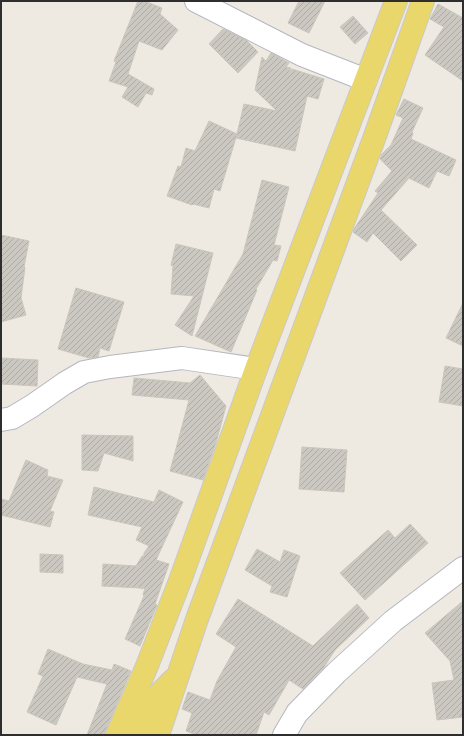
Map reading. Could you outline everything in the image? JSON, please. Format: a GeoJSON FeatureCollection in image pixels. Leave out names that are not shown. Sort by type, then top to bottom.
{"type":"FeatureCollection","features":[{"type":"Feature","properties":{"kind":"main road"},"geometry":{"type":"LineString","coordinates":[[117,735],[147,666],[181,578],[256,369],[396,1]]}},
{"type":"Feature","properties":{"kind":"main road"},"geometry":{"type":"LineString","coordinates":[[163,733],[178,676],[200,612],[423,1]]}},
{"type":"Feature","properties":{"kind":"main road"},"geometry":{"type":"LineString","coordinates":[[348,126],[374,136]]}},
{"type":"Feature","properties":{"kind":"main road"},"geometry":{"type":"LineString","coordinates":[[137,735],[145,712],[147,666]]}},
{"type":"Feature","properties":{"kind":"main road"},"geometry":{"type":"LineString","coordinates":[[145,712],[158,695],[178,676]]}},
{"type":"Feature","properties":{"kind":"street"},"geometry":{"type":"LineString","coordinates":[[196,1],[302,56],[366,80]]}},
{"type":"Feature","properties":{"kind":"street"},"geometry":{"type":"LineString","coordinates":[[1,420],[12,418],[84,372],[110,367],[182,358],[256,369]]}},
{"type":"Feature","properties":{"kind":"street"},"geometry":{"type":"LineString","coordinates":[[284,735],[298,712],[342,668],[393,621],[463,568]]}},
{"type":"Feature","properties":{"kind":"building"},"geometry":{"type":"Polygon","coordinates":[[[138,1],[144,1],[162,8],[160,14],[178,30],[162,50],[139,41],[128,74],[154,89],[152,95],[146,93],[138,107],[122,97],[128,87],[109,81],[116,62],[114,61],[138,1]]]}},
{"type":"Feature","properties":{"kind":"building"},"geometry":{"type":"Polygon","coordinates":[[[299,1],[325,1],[309,33],[288,23],[299,1]]]}},
{"type":"Feature","properties":{"kind":"building"},"geometry":{"type":"Polygon","coordinates":[[[438,4],[463,18],[463,81],[425,55],[444,27],[430,19],[438,4]]]}},
{"type":"Feature","properties":{"kind":"building"},"geometry":{"type":"Polygon","coordinates":[[[353,16],[368,33],[355,44],[340,27],[353,16]]]}},
{"type":"Feature","properties":{"kind":"building"},"geometry":{"type":"Polygon","coordinates":[[[223,29],[246,40],[258,52],[238,73],[209,44],[223,29]]]}},
{"type":"Feature","properties":{"kind":"building"},"geometry":{"type":"Polygon","coordinates":[[[271,53],[289,63],[286,67],[291,68],[289,72],[292,69],[324,79],[318,99],[307,96],[295,151],[236,138],[244,104],[277,111],[255,90],[262,57],[266,61],[271,53]]]}},
{"type":"Feature","properties":{"kind":"building"},"geometry":{"type":"Polygon","coordinates":[[[404,99],[423,108],[412,132],[411,139],[456,160],[449,176],[437,171],[429,188],[409,178],[381,210],[417,245],[401,261],[373,233],[367,242],[353,232],[378,193],[375,191],[392,171],[380,159],[382,154],[391,145],[403,118],[396,115],[404,99]]]}},
{"type":"Feature","properties":{"kind":"building"},"geometry":{"type":"Polygon","coordinates":[[[209,121],[237,134],[220,191],[214,189],[209,208],[192,205],[167,196],[178,166],[181,167],[186,148],[195,151],[209,121]]]}},
{"type":"Feature","properties":{"kind":"building"},"geometry":{"type":"Polygon","coordinates":[[[262,180],[289,187],[274,245],[281,246],[277,261],[273,260],[256,289],[257,290],[231,352],[195,336],[243,254],[262,180]]]}},
{"type":"Feature","properties":{"kind":"building"},"geometry":{"type":"Polygon","coordinates":[[[1,235],[29,241],[24,267],[21,298],[26,315],[1,322],[1,235]]]}},
{"type":"Feature","properties":{"kind":"building"},"geometry":{"type":"Polygon","coordinates":[[[176,244],[213,253],[192,336],[175,325],[194,296],[171,294],[173,266],[171,265],[176,244]]]}},
{"type":"Feature","properties":{"kind":"building"},"geometry":{"type":"Polygon","coordinates":[[[76,288],[124,302],[109,351],[100,348],[98,357],[89,358],[58,349],[76,288]]]}},
{"type":"Feature","properties":{"kind":"building"},"geometry":{"type":"Polygon","coordinates":[[[463,303],[463,346],[446,338],[463,303]]]}},
{"type":"Feature","properties":{"kind":"building"},"geometry":{"type":"Polygon","coordinates":[[[1,358],[38,360],[37,386],[1,384],[1,358]]]}},
{"type":"Feature","properties":{"kind":"building"},"geometry":{"type":"Polygon","coordinates":[[[445,366],[463,369],[463,406],[439,402],[445,366]]]}},
{"type":"Feature","properties":{"kind":"building"},"geometry":{"type":"Polygon","coordinates":[[[200,375],[226,406],[216,443],[203,480],[170,471],[189,400],[132,395],[134,378],[190,383],[200,375]]]}},
{"type":"Feature","properties":{"kind":"building"},"geometry":{"type":"Polygon","coordinates":[[[82,435],[133,436],[133,461],[104,453],[98,471],[82,470],[82,435]]]}},
{"type":"Feature","properties":{"kind":"building"},"geometry":{"type":"Polygon","coordinates":[[[302,447],[347,450],[344,492],[299,489],[302,447]]]}},
{"type":"Feature","properties":{"kind":"building"},"geometry":{"type":"Polygon","coordinates":[[[26,460],[48,470],[47,476],[63,480],[50,511],[54,512],[50,527],[1,515],[1,499],[9,501],[26,460]]]}},
{"type":"Feature","properties":{"kind":"building"},"geometry":{"type":"Polygon","coordinates":[[[94,487],[154,502],[159,490],[183,502],[156,560],[169,564],[155,604],[157,605],[140,646],[125,639],[144,596],[145,588],[102,586],[103,564],[136,566],[142,556],[144,556],[144,553],[149,546],[136,540],[142,527],[88,515],[94,487]]]}},
{"type":"Feature","properties":{"kind":"building"},"geometry":{"type":"Polygon","coordinates":[[[410,524],[428,543],[365,600],[340,573],[388,530],[395,538],[410,524]]]}},
{"type":"Feature","properties":{"kind":"building"},"geometry":{"type":"Polygon","coordinates":[[[257,549],[280,562],[284,550],[300,556],[287,597],[270,592],[272,586],[245,570],[257,549]]]}},
{"type":"Feature","properties":{"kind":"building"},"geometry":{"type":"Polygon","coordinates":[[[40,554],[63,555],[63,573],[40,572],[40,554]]]}},
{"type":"Feature","properties":{"kind":"building"},"geometry":{"type":"Polygon","coordinates":[[[238,599],[313,646],[357,604],[369,618],[335,650],[324,667],[303,689],[289,680],[269,715],[264,712],[256,735],[197,735],[186,731],[192,713],[182,709],[188,692],[210,700],[217,681],[236,647],[216,634],[238,599]]]}},
{"type":"Feature","properties":{"kind":"building"},"geometry":{"type":"Polygon","coordinates":[[[463,601],[463,717],[437,720],[432,683],[454,680],[450,661],[425,633],[463,601]]]}},
{"type":"Feature","properties":{"kind":"building"},"geometry":{"type":"Polygon","coordinates":[[[48,649],[83,664],[112,670],[114,664],[131,671],[105,735],[87,735],[107,684],[77,677],[56,725],[27,712],[43,676],[38,674],[48,649]]]}}]}
